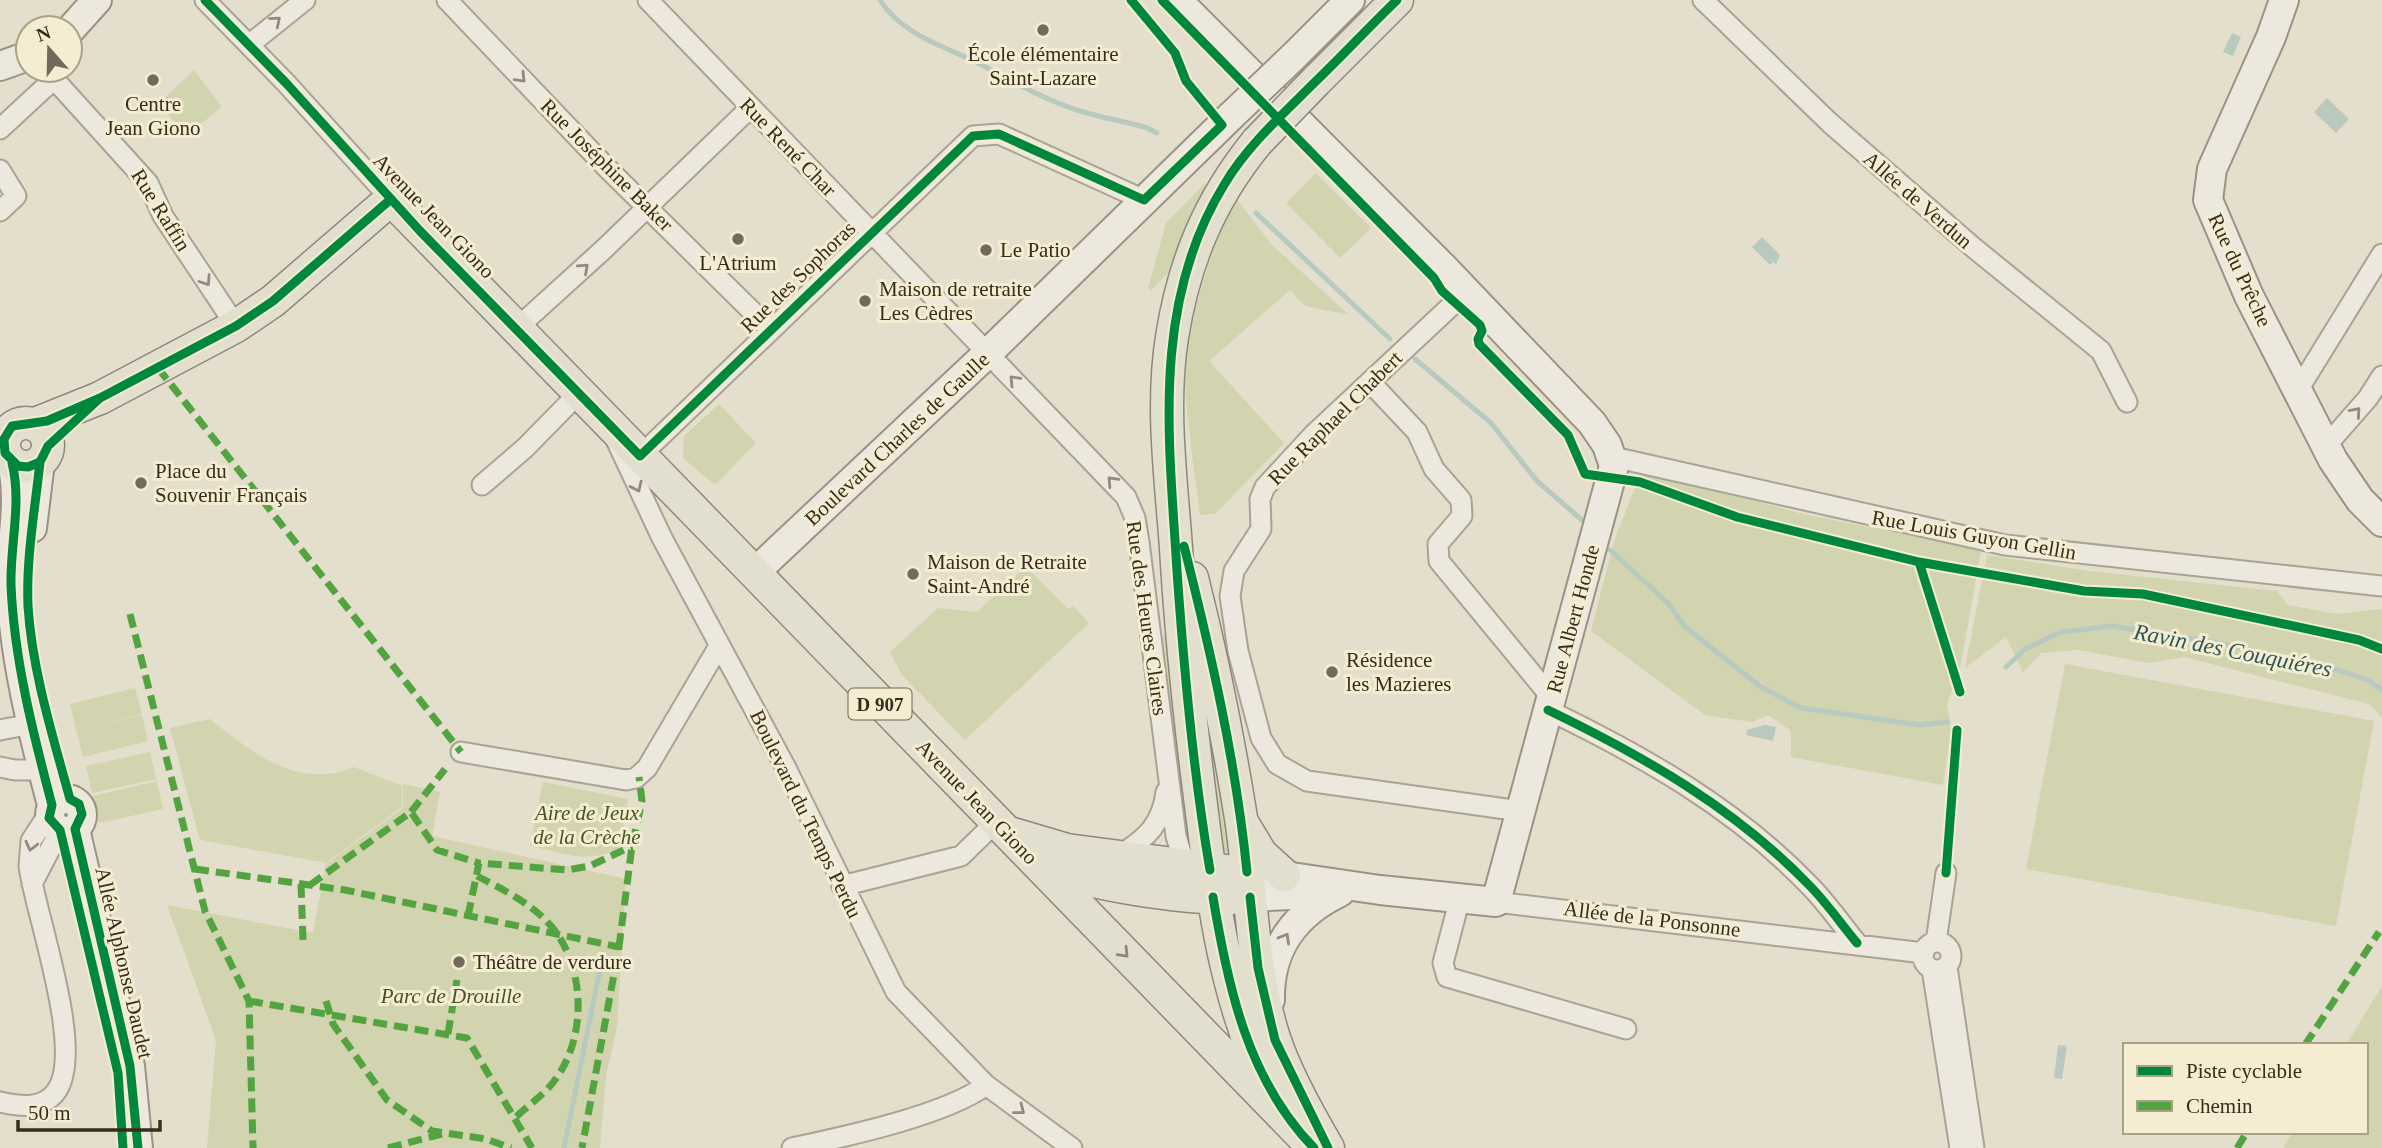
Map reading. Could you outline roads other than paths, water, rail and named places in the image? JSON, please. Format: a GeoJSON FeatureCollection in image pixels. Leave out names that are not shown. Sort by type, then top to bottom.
{"type":"FeatureCollection","features":[{"type":"Feature","properties":{"kind":"main road"},"geometry":{"type":"LineString","coordinates":[[1323,1147],[1290,1124],[1263,1076],[1242,1024],[1224,961],[1222,883],[1181,629],[1167,426],[1168,372],[1185,277],[1215,199],[1257,142],[1397,0]]}},
{"type":"Feature","properties":{"kind":"main road"},"geometry":{"type":"LineString","coordinates":[[19,447],[100,398],[236,326],[273,301],[391,199]]}},
{"type":"Feature","properties":{"kind":"main road","name":"Avenue Jean Giono"},"geometry":{"type":"LineString","coordinates":[[391,199],[1002,827]]}},
{"type":"Feature","properties":{"kind":"main road"},"geometry":{"type":"LineString","coordinates":[[1173,502],[1214,671],[1241,820],[1261,854],[1284,875]]}},
{"type":"Feature","properties":{"kind":"main road"},"geometry":{"type":"LineString","coordinates":[[1241,820],[1222,883],[1236,920],[1249,996],[1261,1036],[1285,1085],[1323,1147]]}},
{"type":"Feature","properties":{"kind":"main road","name":"D 907"},"geometry":{"type":"LineString","coordinates":[[1002,827],[1053,867],[1290,1124]]}},
{"type":"Feature","properties":{"kind":"main road","name":"D 907"},"geometry":{"type":"LineString","coordinates":[[1053,867],[1120,855],[1222,883]]}},
{"type":"Feature","properties":{"kind":"main road","name":"D 907"},"geometry":{"type":"LineString","coordinates":[[1053,867],[1080,878],[1222,883]]}},
{"type":"Feature","properties":{"kind":"main road"},"geometry":{"type":"LineString","coordinates":[[1222,883],[1258,968],[1271,1028],[1323,1147]]}},
{"type":"Feature","properties":{"kind":"street"},"geometry":{"type":"LineString","coordinates":[[84,14],[97,0]]}},
{"type":"Feature","properties":{"kind":"street","name":"Avenue Jean Giono"},"geometry":{"type":"LineString","coordinates":[[205,0],[250,44],[391,199]]}},
{"type":"Feature","properties":{"kind":"street"},"geometry":{"type":"LineString","coordinates":[[250,44],[304,0]]}},
{"type":"Feature","properties":{"kind":"street","name":"Rue Joséphine Baker"},"geometry":{"type":"LineString","coordinates":[[447,0],[770,328]]}},
{"type":"Feature","properties":{"kind":"street","name":"Rue René Char"},"geometry":{"type":"LineString","coordinates":[[648,0],[988,353]]}},
{"type":"Feature","properties":{"kind":"street"},"geometry":{"type":"LineString","coordinates":[[1177,0],[1592,423],[1613,457]]}},
{"type":"Feature","properties":{"kind":"street","name":"Boulevard Charles de Gaulle"},"geometry":{"type":"LineString","coordinates":[[754,573],[988,353],[1350,0]]}},
{"type":"Feature","properties":{"kind":"street","name":"Boulevard Charles de Gaulle"},"geometry":{"type":"LineString","coordinates":[[1301,49],[1339,25],[1364,0]]}},
{"type":"Feature","properties":{"kind":"street","name":"Allée de Verdun"},"geometry":{"type":"LineString","coordinates":[[1703,0],[1830,123],[1974,248],[2101,351],[2127,402]]}},
{"type":"Feature","properties":{"kind":"street","name":"Rue du Prêche"},"geometry":{"type":"LineString","coordinates":[[2284,0],[2271,37],[2212,169],[2208,191],[2215,223],[2326,446],[2352,489],[2382,522]]}},
{"type":"Feature","properties":{"kind":"street"},"geometry":{"type":"LineString","coordinates":[[0,129],[43,84]]}},
{"type":"Feature","properties":{"kind":"street","name":"Rue Raffin"},"geometry":{"type":"LineString","coordinates":[[61,84],[148,183],[163,216],[236,326]]}},
{"type":"Feature","properties":{"kind":"street"},"geometry":{"type":"LineString","coordinates":[[517,328],[750,108]]}},
{"type":"Feature","properties":{"kind":"street","name":"Rue des Sophoras"},"geometry":{"type":"LineString","coordinates":[[640,456],[967,139],[986,133],[999,134],[1144,200]]}},
{"type":"Feature","properties":{"kind":"street"},"geometry":{"type":"LineString","coordinates":[[0,170],[16,198],[0,211]]}},
{"type":"Feature","properties":{"kind":"street"},"geometry":{"type":"LineString","coordinates":[[2298,390],[2382,254]]}},
{"type":"Feature","properties":{"kind":"street","name":"Rue Raphael Chabert"},"geometry":{"type":"LineString","coordinates":[[1466,292],[1377,375],[1265,487],[1260,499],[1261,529],[1234,571],[1230,596],[1238,651],[1261,738],[1277,764],[1287,772],[1307,781],[1520,811]]}},
{"type":"Feature","properties":{"kind":"street","name":"Rue des Heures Claires"},"geometry":{"type":"LineString","coordinates":[[988,353],[1126,498],[1135,517],[1176,836],[1222,883]]}},
{"type":"Feature","properties":{"kind":"street"},"geometry":{"type":"LineString","coordinates":[[1377,375],[1414,428],[1434,469],[1461,500],[1462,516],[1438,544],[1439,561],[1550,703],[1631,750],[1727,814],[1809,885],[1857,943]]}},
{"type":"Feature","properties":{"kind":"street"},"geometry":{"type":"LineString","coordinates":[[2326,446],[2368,398],[2382,376]]}},
{"type":"Feature","properties":{"kind":"street"},"geometry":{"type":"LineString","coordinates":[[482,485],[525,448],[579,393]]}},
{"type":"Feature","properties":{"kind":"street","name":"Boulevard du Temps Perdu"},"geometry":{"type":"LineString","coordinates":[[609,425],[662,538],[786,768],[896,992],[986,1085],[1072,1148]]}},
{"type":"Feature","properties":{"kind":"street","name":"Allée Alphonse Daudet"},"geometry":{"type":"LineString","coordinates":[[19,447],[11,551],[13,618],[43,770],[61,815],[130,1066],[138,1148]]}},
{"type":"Feature","properties":{"kind":"street","name":"Allée Alphonse Daudet"},"geometry":{"type":"LineString","coordinates":[[19,447],[33,520],[28,604],[61,815],[118,1073],[123,1148]]}},
{"type":"Feature","properties":{"kind":"street","name":"Rue Albert Honde"},"geometry":{"type":"LineString","coordinates":[[1496,902],[1613,478],[1613,457]]}},
{"type":"Feature","properties":{"kind":"street","name":"Rue Louis Guyon Gellin"},"geometry":{"type":"LineString","coordinates":[[1613,457],[1668,467],[1901,524],[2005,545],[2382,586]]}},
{"type":"Feature","properties":{"kind":"street"},"geometry":{"type":"LineString","coordinates":[[461,752],[626,780],[636,778],[647,768],[719,646]]}},
{"type":"Feature","properties":{"kind":"street"},"geometry":{"type":"LineString","coordinates":[[0,730],[32,724]]}},
{"type":"Feature","properties":{"kind":"street"},"geometry":{"type":"LineString","coordinates":[[0,767],[43,770]]}},
{"type":"Feature","properties":{"kind":"street","name":"Rue des Heures Claires"},"geometry":{"type":"LineString","coordinates":[[1120,855],[1150,834],[1156,825],[1165,804],[1169,770]]}},
{"type":"Feature","properties":{"kind":"street"},"geometry":{"type":"LineString","coordinates":[[0,1102],[31,1106],[44,1102],[59,1086],[65,1062],[61,1012],[32,884],[61,815]]}},
{"type":"Feature","properties":{"kind":"street"},"geometry":{"type":"LineString","coordinates":[[842,886],[961,856],[1002,827]]}},
{"type":"Feature","properties":{"kind":"street"},"geometry":{"type":"LineString","coordinates":[[1945,873],[1935,958],[1960,1148]]}},
{"type":"Feature","properties":{"kind":"street","name":"Allée de la Ponsonne"},"geometry":{"type":"LineString","coordinates":[[1222,883],[1284,875],[1380,890],[1857,943],[1935,958]]}},
{"type":"Feature","properties":{"kind":"street","name":"Allée de la Ponsonne"},"geometry":{"type":"LineString","coordinates":[[1222,883],[1340,892],[1380,890]]}},
{"type":"Feature","properties":{"kind":"street"},"geometry":{"type":"LineString","coordinates":[[1271,1028],[1272,967],[1283,939],[1311,908],[1340,892]]}},
{"type":"Feature","properties":{"kind":"street"},"geometry":{"type":"LineString","coordinates":[[1460,898],[1443,963],[1447,976],[1626,1029]]}},
{"type":"Feature","properties":{"kind":"street"},"geometry":{"type":"LineString","coordinates":[[1935,958],[1974,1148]]}},
{"type":"Feature","properties":{"kind":"street"},"geometry":{"type":"LineString","coordinates":[[792,1148],[914,1116],[962,1098],[986,1085]]}},
{"type":"Feature","properties":{"kind":"waterway","name":"Ravin des Couquiéres"},"geometry":{"type":"LineString","coordinates":[[880,0],[889,12],[912,31],[1041,95],[1080,111],[1157,133]]}},
{"type":"Feature","properties":{"kind":"waterway","name":"Ravin des Couquiéres"},"geometry":{"type":"LineString","coordinates":[[1256,213],[1390,339]]}},
{"type":"Feature","properties":{"kind":"waterway","name":"Ravin des Couquiéres"},"geometry":{"type":"LineString","coordinates":[[1415,359],[1491,423],[1537,481],[1582,520]]}},
{"type":"Feature","properties":{"kind":"waterway","name":"Ravin des Couquiéres"},"geometry":{"type":"LineString","coordinates":[[1610,550],[1668,603],[1685,627],[1761,687],[1801,708],[1919,725],[1948,722]]}},
{"type":"Feature","properties":{"kind":"waterway","name":"Ravin des Couquiéres"},"geometry":{"type":"LineString","coordinates":[[2006,667],[2025,649],[2061,632],[2112,626],[2219,643],[2344,672],[2368,680],[2382,690]]}},
{"type":"Feature","properties":{"kind":"waterway"},"geometry":{"type":"LineString","coordinates":[[564,1148],[602,959]]}},
{"type":"Feature","properties":{"kind":"place","name":"École élémentaire Saint-Lazare"},"geometry":{"type":"Point","coordinates":[1043,30]}},
{"type":"Feature","properties":{"kind":"place","name":"Centre Jean Giono"},"geometry":{"type":"Point","coordinates":[153,80]}},
{"type":"Feature","properties":{"kind":"place","name":"L'Atrium"},"geometry":{"type":"Point","coordinates":[738,239]}},
{"type":"Feature","properties":{"kind":"place","name":"Le Patio"},"geometry":{"type":"Point","coordinates":[986,250]}},
{"type":"Feature","properties":{"kind":"place","name":"Maison de retraite Les Cèdres"},"geometry":{"type":"Point","coordinates":[865,301]}},
{"type":"Feature","properties":{"kind":"place","name":"Place du Souvenir Français"},"geometry":{"type":"Point","coordinates":[141,483]}},
{"type":"Feature","properties":{"kind":"place","name":"Maison de Retraite Saint-André"},"geometry":{"type":"Point","coordinates":[913,574]}},
{"type":"Feature","properties":{"kind":"place","name":"Résidence les Mazieres"},"geometry":{"type":"Point","coordinates":[1332,672]}},
{"type":"Feature","properties":{"kind":"place","name":"Théâtre de verdure"},"geometry":{"type":"Point","coordinates":[459,962]}},
{"type":"Feature","properties":{"kind":"park label","name":"Aire de Jeux de la Crèche"},"geometry":{"type":"Point","coordinates":[587,825]}},
{"type":"Feature","properties":{"kind":"park label","name":"Parc de Drouille"},"geometry":{"type":"Point","coordinates":[451,996]}}]}
